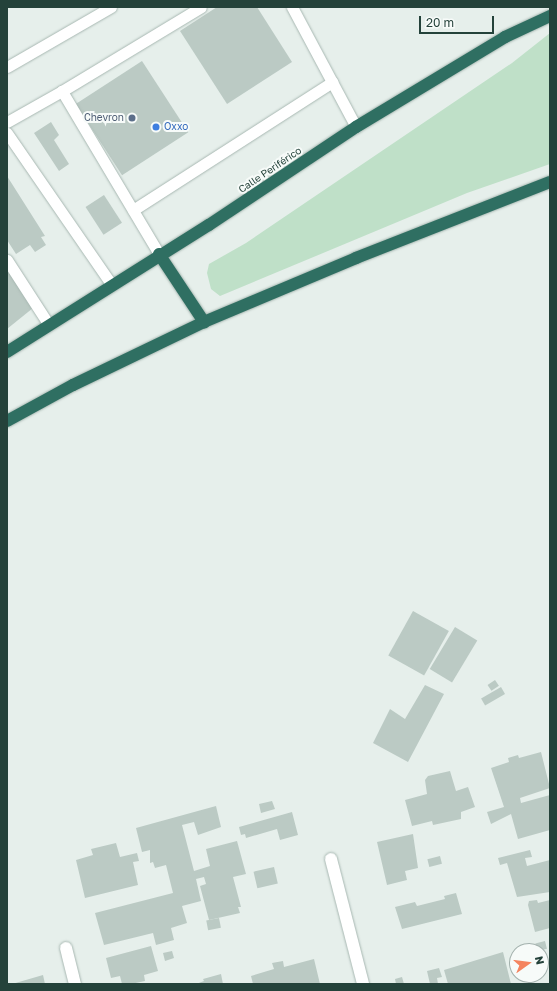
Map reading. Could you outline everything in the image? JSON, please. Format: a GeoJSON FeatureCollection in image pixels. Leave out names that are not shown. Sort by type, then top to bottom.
{"type":"FeatureCollection","features":[{"type":"Feature","properties":{"kind":"highway","name":"Calle Periférico"},"geometry":{"type":"LineString","coordinates":[[7,352],[111,284],[209,225],[356,127],[505,37],[550,16]]}},
{"type":"Feature","properties":{"kind":"highway"},"geometry":{"type":"LineString","coordinates":[[7,421],[73,385],[204,322],[356,258],[550,182]]}},
{"type":"Feature","properties":{"kind":"highway"},"geometry":{"type":"LineString","coordinates":[[160,254],[204,322]]}},
{"type":"Feature","properties":{"kind":"street"},"geometry":{"type":"LineString","coordinates":[[331,858],[363,984]]}},
{"type":"Feature","properties":{"kind":"street"},"geometry":{"type":"LineString","coordinates":[[66,948],[75,984]]}},
{"type":"Feature","properties":{"kind":"lane"},"geometry":{"type":"LineString","coordinates":[[7,67],[111,7]]}},
{"type":"Feature","properties":{"kind":"lane"},"geometry":{"type":"LineString","coordinates":[[7,122],[62,91],[201,7]]}},
{"type":"Feature","properties":{"kind":"lane"},"geometry":{"type":"LineString","coordinates":[[292,7],[356,127]]}},
{"type":"Feature","properties":{"kind":"lane"},"geometry":{"type":"LineString","coordinates":[[133,210],[332,82]]}},
{"type":"Feature","properties":{"kind":"lane"},"geometry":{"type":"LineString","coordinates":[[62,91],[160,254]]}},
{"type":"Feature","properties":{"kind":"lane"},"geometry":{"type":"LineString","coordinates":[[7,133],[111,284]]}},
{"type":"Feature","properties":{"kind":"lane"},"geometry":{"type":"LineString","coordinates":[[8,263],[49,325]]}},
{"type":"Feature","properties":{"kind":"green space"},"geometry":{"type":"Polygon","coordinates":[[[550,33],[550,164],[467,193],[220,296],[211,289],[207,273],[209,264],[246,243],[512,63],[550,33]]]}},
{"type":"Feature","properties":{"kind":"building"},"geometry":{"type":"Polygon","coordinates":[[[217,7],[257,7],[292,62],[227,104],[180,31],[217,7]]]}},
{"type":"Feature","properties":{"kind":"building","name":"Chevron"},"geometry":{"type":"Polygon","coordinates":[[[142,61],[188,132],[122,175],[76,104],[142,61]]]}},
{"type":"Feature","properties":{"kind":"building"},"geometry":{"type":"Polygon","coordinates":[[[51,122],[59,135],[54,140],[69,164],[59,171],[34,133],[51,122]]]}},
{"type":"Feature","properties":{"kind":"building"},"geometry":{"type":"Polygon","coordinates":[[[7,176],[45,236],[41,237],[46,245],[35,252],[30,245],[16,254],[7,240],[7,176]]]}},
{"type":"Feature","properties":{"kind":"building"},"geometry":{"type":"Polygon","coordinates":[[[104,195],[122,223],[104,235],[86,207],[104,195]]]}},
{"type":"Feature","properties":{"kind":"building"},"geometry":{"type":"Polygon","coordinates":[[[7,265],[33,308],[7,329],[7,265]]]}},
{"type":"Feature","properties":{"kind":"building"},"geometry":{"type":"Polygon","coordinates":[[[413,611],[449,631],[424,675],[388,656],[413,611]]]}},
{"type":"Feature","properties":{"kind":"building"},"geometry":{"type":"Polygon","coordinates":[[[455,627],[477,640],[452,682],[430,669],[455,627]]]}},
{"type":"Feature","properties":{"kind":"building"},"geometry":{"type":"Polygon","coordinates":[[[495,680],[499,686],[491,691],[488,685],[495,680]]]}},
{"type":"Feature","properties":{"kind":"building"},"geometry":{"type":"Polygon","coordinates":[[[425,685],[444,694],[408,762],[373,743],[390,709],[405,719],[425,685]]]}},
{"type":"Feature","properties":{"kind":"building"},"geometry":{"type":"Polygon","coordinates":[[[501,687],[505,694],[485,705],[481,698],[501,687]]]}},
{"type":"Feature","properties":{"kind":"building"},"geometry":{"type":"Polygon","coordinates":[[[541,752],[550,788],[520,798],[521,803],[550,795],[550,830],[518,839],[511,814],[491,824],[487,812],[504,807],[491,768],[509,762],[508,758],[518,755],[519,758],[541,752]]]}},
{"type":"Feature","properties":{"kind":"building"},"geometry":{"type":"Polygon","coordinates":[[[450,771],[456,791],[468,787],[475,807],[461,812],[461,819],[433,825],[432,821],[412,826],[405,800],[427,794],[425,780],[428,776],[450,771]]]}},
{"type":"Feature","properties":{"kind":"building"},"geometry":{"type":"Polygon","coordinates":[[[272,801],[275,809],[261,813],[259,804],[272,801]]]}},
{"type":"Feature","properties":{"kind":"building"},"geometry":{"type":"Polygon","coordinates":[[[216,806],[221,827],[198,835],[194,822],[182,825],[194,871],[210,866],[206,849],[237,841],[246,874],[233,877],[241,907],[238,907],[240,913],[209,920],[200,886],[206,884],[204,877],[196,879],[201,901],[182,906],[187,923],[171,928],[174,940],[156,945],[153,933],[104,945],[95,913],[173,893],[166,865],[155,868],[153,862],[150,863],[150,850],[142,852],[136,828],[216,806]]]}},
{"type":"Feature","properties":{"kind":"building"},"geometry":{"type":"Polygon","coordinates":[[[292,812],[298,835],[280,840],[277,829],[246,838],[245,834],[241,835],[239,827],[292,812]]]}},
{"type":"Feature","properties":{"kind":"building"},"geometry":{"type":"Polygon","coordinates":[[[413,834],[418,868],[405,871],[407,880],[387,885],[377,842],[413,834]]]}},
{"type":"Feature","properties":{"kind":"building"},"geometry":{"type":"Polygon","coordinates":[[[116,843],[120,857],[137,853],[139,861],[133,862],[138,885],[85,898],[76,860],[93,855],[91,849],[116,843]]]}},
{"type":"Feature","properties":{"kind":"building"},"geometry":{"type":"Polygon","coordinates":[[[530,850],[532,857],[525,858],[527,866],[550,860],[550,892],[517,897],[507,863],[500,865],[498,858],[530,850]]]}},
{"type":"Feature","properties":{"kind":"building"},"geometry":{"type":"Polygon","coordinates":[[[440,856],[442,864],[429,867],[427,859],[440,856]]]}},
{"type":"Feature","properties":{"kind":"building"},"geometry":{"type":"Polygon","coordinates":[[[274,867],[278,884],[257,888],[254,872],[274,867]]]}},
{"type":"Feature","properties":{"kind":"building"},"geometry":{"type":"Polygon","coordinates":[[[456,893],[462,914],[402,929],[395,907],[415,902],[417,906],[445,899],[444,896],[456,893]]]}},
{"type":"Feature","properties":{"kind":"building"},"geometry":{"type":"Polygon","coordinates":[[[537,900],[538,903],[550,900],[550,928],[535,932],[528,905],[529,901],[537,900]]]}},
{"type":"Feature","properties":{"kind":"building"},"geometry":{"type":"Polygon","coordinates":[[[219,918],[221,928],[208,930],[206,920],[219,918]]]}},
{"type":"Feature","properties":{"kind":"building"},"geometry":{"type":"Polygon","coordinates":[[[151,946],[158,971],[144,975],[145,981],[131,984],[122,984],[120,976],[111,978],[106,958],[151,946]]]}},
{"type":"Feature","properties":{"kind":"building"},"geometry":{"type":"Polygon","coordinates":[[[172,951],[174,958],[165,961],[163,953],[172,951]]]}},
{"type":"Feature","properties":{"kind":"building"},"geometry":{"type":"Polygon","coordinates":[[[503,952],[509,976],[509,983],[511,984],[448,984],[444,970],[503,952]]]}},
{"type":"Feature","properties":{"kind":"building"},"geometry":{"type":"Polygon","coordinates":[[[314,959],[320,984],[253,984],[251,976],[274,969],[272,963],[283,961],[284,967],[314,959]]]}},
{"type":"Feature","properties":{"kind":"building"},"geometry":{"type":"Polygon","coordinates":[[[439,968],[442,977],[437,978],[438,984],[430,984],[427,971],[439,968]]]}},
{"type":"Feature","properties":{"kind":"building"},"geometry":{"type":"Polygon","coordinates":[[[221,974],[223,984],[196,984],[204,981],[203,979],[221,974]]]}},
{"type":"Feature","properties":{"kind":"building"},"geometry":{"type":"Polygon","coordinates":[[[43,975],[45,984],[12,984],[43,975]]]}},
{"type":"Feature","properties":{"kind":"building"},"geometry":{"type":"Polygon","coordinates":[[[402,977],[404,984],[396,984],[395,979],[402,977]]]}},
{"type":"Feature","properties":{"kind":"place","name":"Chevron"},"geometry":{"type":"Point","coordinates":[132,118]}},
{"type":"Feature","properties":{"kind":"place","name":"Oxxo"},"geometry":{"type":"Point","coordinates":[156,127]}}]}
